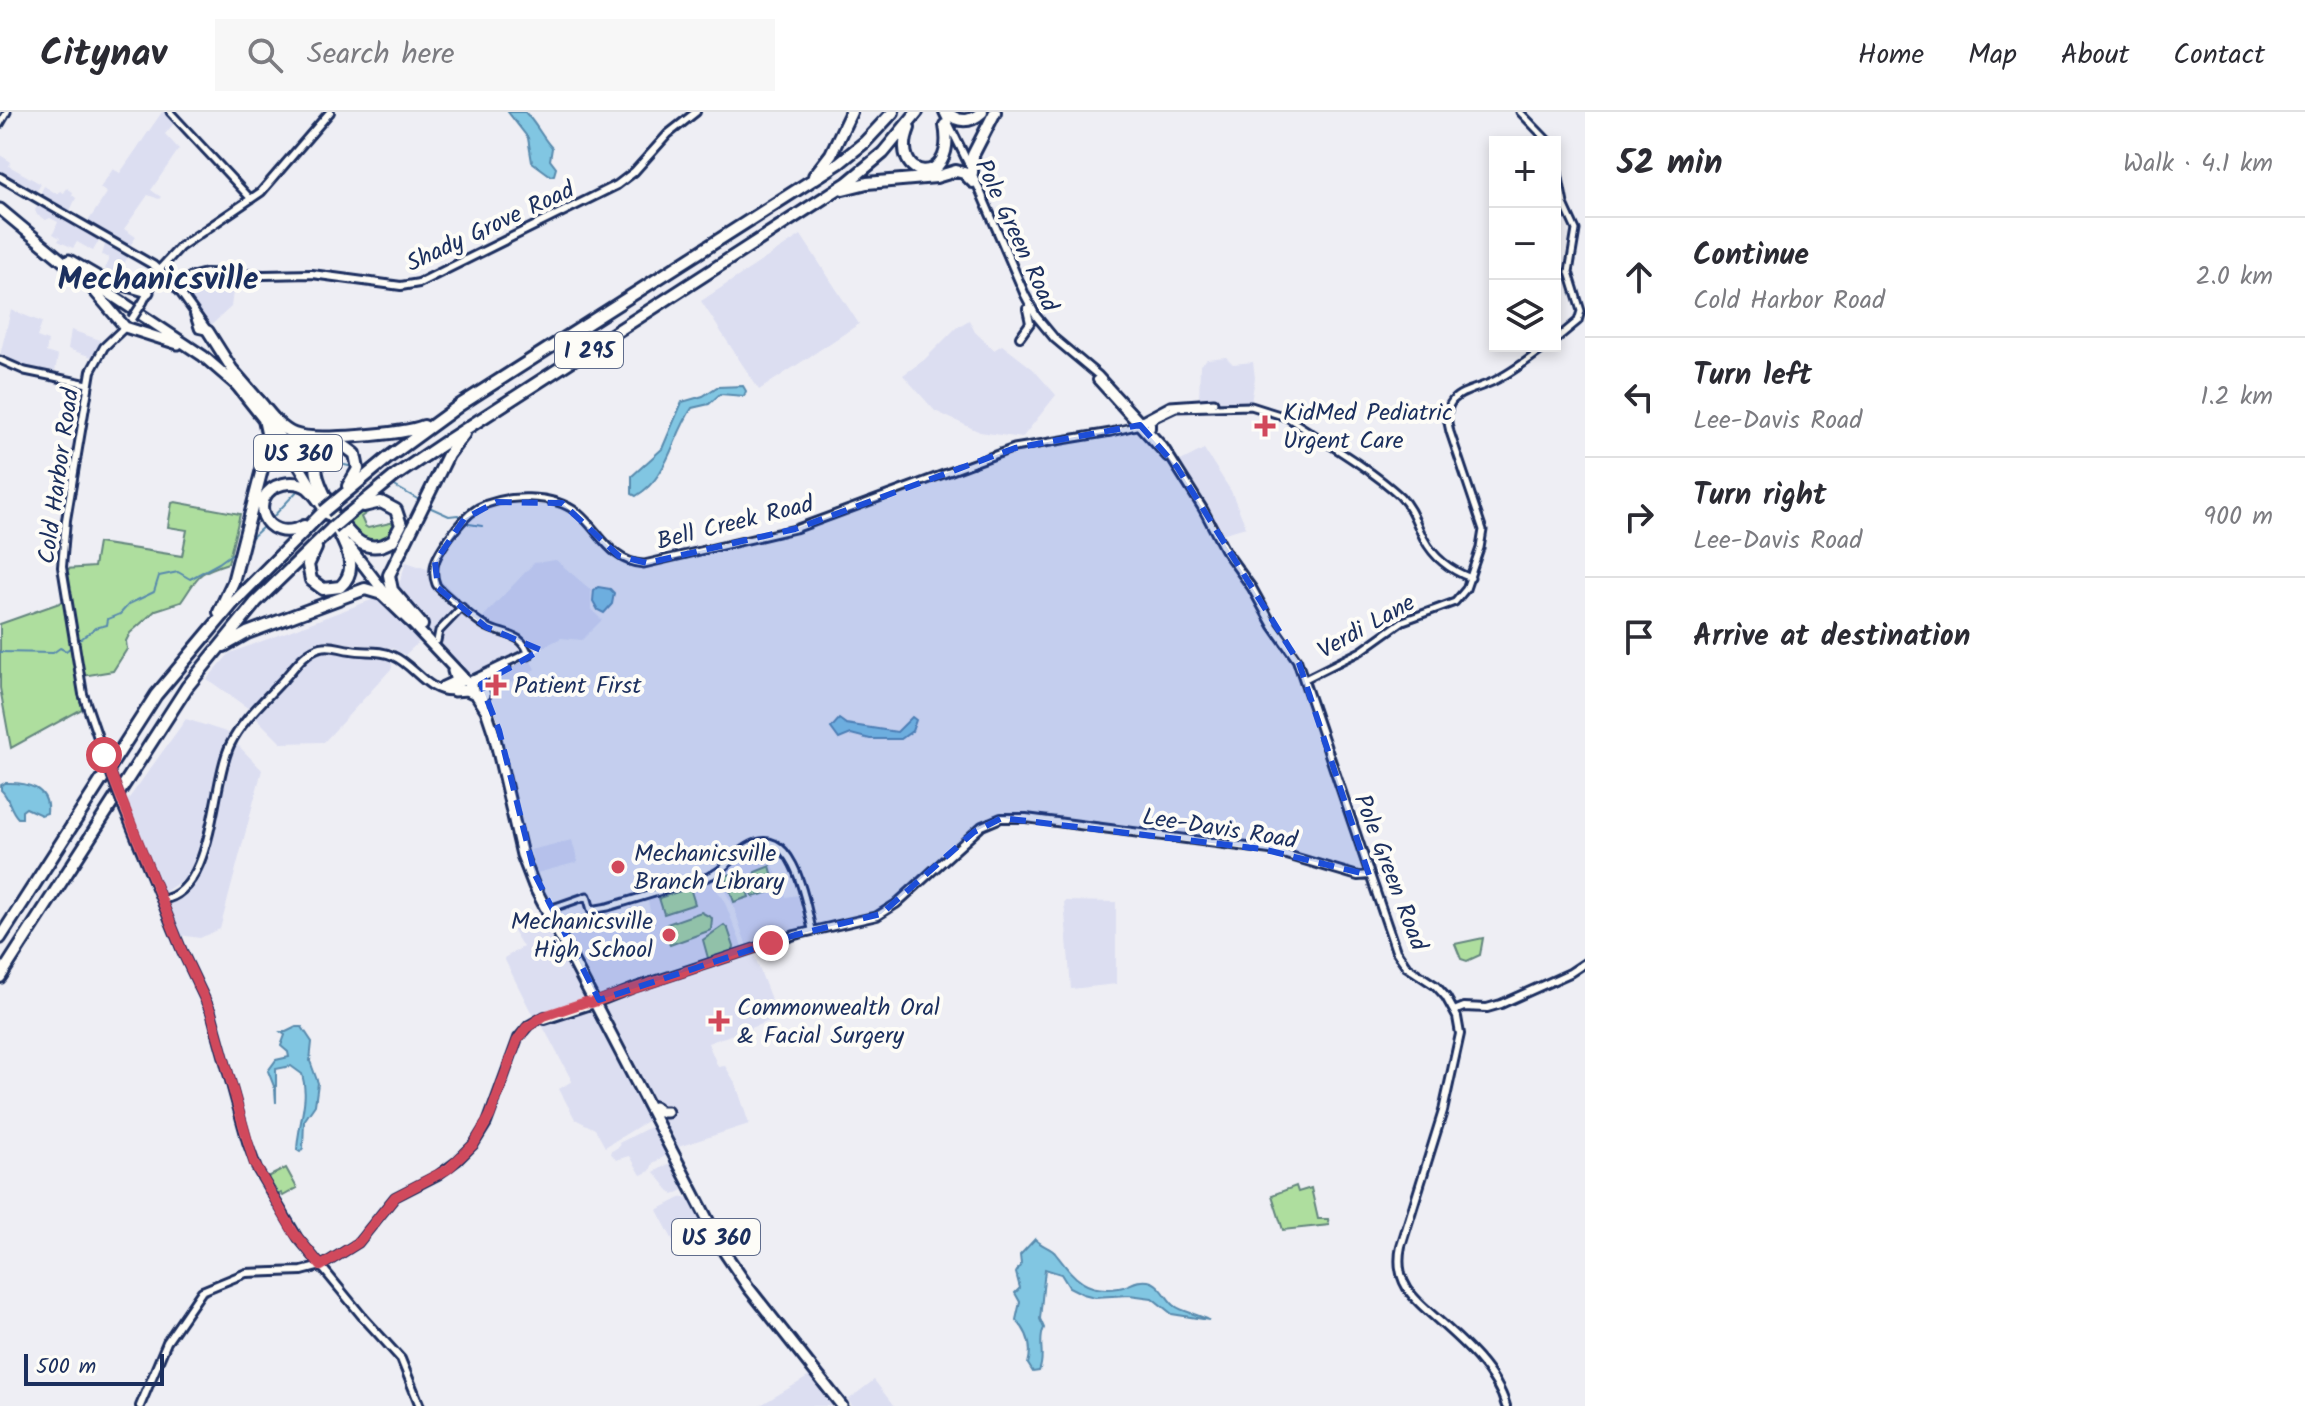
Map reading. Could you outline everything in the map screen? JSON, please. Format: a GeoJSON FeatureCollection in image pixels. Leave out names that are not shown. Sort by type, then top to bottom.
{"type":"FeatureCollection","features":[{"type":"Feature","properties":{"kind":"highway"},"geometry":{"type":"LineString","coordinates":[[807,184],[827,160],[851,112]]}},
{"type":"Feature","properties":{"kind":"highway","name":"I 295"},"geometry":{"type":"LineString","coordinates":[[0,977],[193,679],[332,517],[360,475],[376,467],[460,405],[807,184],[856,150],[893,112]]}},
{"type":"Feature","properties":{"kind":"highway"},"geometry":{"type":"LineString","coordinates":[[943,112],[966,121],[982,112]]}},
{"type":"Feature","properties":{"kind":"highway"},"geometry":{"type":"LineString","coordinates":[[834,192],[863,183],[933,178],[956,171],[973,178],[973,155],[995,112]]}},
{"type":"Feature","properties":{"kind":"highway"},"geometry":{"type":"LineString","coordinates":[[915,115],[905,139],[904,153],[910,164],[920,170],[932,169],[944,159],[948,145],[945,125]]}},
{"type":"Feature","properties":{"kind":"highway","name":"I 295"},"geometry":{"type":"LineString","coordinates":[[0,938],[156,695],[251,583],[332,517],[834,192],[883,153],[915,115]]}},
{"type":"Feature","properties":{"kind":"highway","name":"US 360"},"geometry":{"type":"LineString","coordinates":[[0,201],[65,260],[209,354],[255,399],[366,570],[445,658],[473,681]]}},
{"type":"Feature","properties":{"kind":"highway","name":"US 360"},"geometry":{"type":"LineString","coordinates":[[0,209],[65,260],[216,366],[255,399]]}},
{"type":"Feature","properties":{"kind":"highway"},"geometry":{"type":"LineString","coordinates":[[65,260],[146,297]]}},
{"type":"Feature","properties":{"kind":"highway"},"geometry":{"type":"LineString","coordinates":[[65,260],[125,327],[186,347],[216,366]]}},
{"type":"Feature","properties":{"kind":"highway"},"geometry":{"type":"LineString","coordinates":[[203,328],[255,399],[286,429],[297,435],[311,437],[411,430],[460,405]]}},
{"type":"Feature","properties":{"kind":"highway"},"geometry":{"type":"LineString","coordinates":[[198,643],[227,597],[269,437],[264,419],[237,385]]}},
{"type":"Feature","properties":{"kind":"highway"},"geometry":{"type":"LineString","coordinates":[[432,633],[394,594],[389,580],[392,567],[456,442],[495,410]]}},
{"type":"Feature","properties":{"kind":"highway"},"geometry":{"type":"LineString","coordinates":[[332,517],[312,554],[308,571],[315,585],[329,590],[344,584],[351,569],[347,548],[317,477],[318,456],[326,447],[340,445],[351,450],[360,475]]}},
{"type":"Feature","properties":{"kind":"highway"},"geometry":{"type":"LineString","coordinates":[[332,517],[310,490],[299,484],[277,486],[267,494],[262,506],[263,514],[272,527],[291,531],[332,517],[370,503],[386,503],[398,513],[401,522],[399,532],[386,545],[367,546],[353,539],[332,517]]}},
{"type":"Feature","properties":{"kind":"highway","name":"US 360"},"geometry":{"type":"LineString","coordinates":[[332,517],[373,571],[473,681],[490,720],[526,865],[595,1002],[731,1264],[845,1406]]}},
{"type":"Feature","properties":{"kind":"highway"},"geometry":{"type":"LineString","coordinates":[[193,679],[221,649],[240,636],[359,591],[371,589],[379,592],[409,620]]}},
{"type":"Feature","properties":{"kind":"highway"},"geometry":{"type":"LineString","coordinates":[[443,687],[454,684],[457,678],[445,658]]}},
{"type":"Feature","properties":{"kind":"highway"},"geometry":{"type":"LineString","coordinates":[[454,691],[467,690],[481,695]]}},
{"type":"Feature","properties":{"kind":"highway","name":"US 360"},"geometry":{"type":"LineString","coordinates":[[595,1002],[737,1264],[845,1406]]}},
{"type":"Feature","properties":{"kind":"highway"},"geometry":{"type":"LineString","coordinates":[[654,1107],[667,1112]]}},
{"type":"Feature","properties":{"kind":"main road","name":"Cold Harbor Road"},"geometry":{"type":"LineString","coordinates":[[330,112],[267,186],[183,244],[159,270],[132,319],[100,353],[88,384],[62,550],[63,580],[75,656],[88,710],[122,805],[211,1012],[254,1163],[286,1220],[312,1255],[356,1310],[404,1362],[420,1406]]}},
{"type":"Feature","properties":{"kind":"main road","name":"Shady Grove Road"},"geometry":{"type":"LineString","coordinates":[[178,290],[190,277],[206,273],[312,274],[395,285],[419,283],[620,183],[668,134],[696,112]]}},
{"type":"Feature","properties":{"kind":"main road","name":"Pole Green Road"},"geometry":{"type":"LineString","coordinates":[[943,112],[945,125],[973,178]]}},
{"type":"Feature","properties":{"kind":"main road","name":"Pole Green Road"},"geometry":{"type":"LineString","coordinates":[[943,112],[1027,301],[1042,324],[1092,369],[1164,447],[1224,549],[1297,660],[1398,956],[1410,969],[1437,987],[1454,1011]]}},
{"type":"Feature","properties":{"kind":"main road"},"geometry":{"type":"LineString","coordinates":[[0,177],[159,270],[178,290],[203,328]]}},
{"type":"Feature","properties":{"kind":"main road","name":"Pole Green Road"},"geometry":{"type":"LineString","coordinates":[[999,239],[1027,309],[1046,334],[1141,422],[1177,467]]}},
{"type":"Feature","properties":{"kind":"main road"},"geometry":{"type":"LineString","coordinates":[[1020,337],[1030,323],[1027,309]]}},
{"type":"Feature","properties":{"kind":"main road"},"geometry":{"type":"LineString","coordinates":[[1158,415],[1150,426],[1164,447]]}},
{"type":"Feature","properties":{"kind":"main road"},"geometry":{"type":"LineString","coordinates":[[161,900],[186,881],[196,864],[218,768],[228,741],[243,718],[305,651],[328,642],[387,649],[443,687],[473,681]]}},
{"type":"Feature","properties":{"kind":"main road"},"geometry":{"type":"LineString","coordinates":[[161,900],[181,891],[199,868],[223,763],[234,737],[251,714],[308,654],[328,646],[382,652],[398,658],[436,689],[454,691],[473,681]]}},
{"type":"Feature","properties":{"kind":"main road","name":"Lee-Davis Road"},"geometry":{"type":"LineString","coordinates":[[543,1018],[559,1016],[812,930],[885,912],[966,839],[992,821],[1018,817],[1270,850],[1355,875],[1369,875]]}},
{"type":"Feature","properties":{"kind":"main road"},"geometry":{"type":"LineString","coordinates":[[1506,1406],[1497,1385],[1469,1350],[1411,1294],[1404,1283],[1400,1267],[1402,1242],[1441,1119],[1458,1051],[1460,1034],[1454,1011],[1467,1007],[1497,1006],[1585,963]]}},
{"type":"Feature","properties":{"kind":"main road","name":"Lee-Davis Road"},"geometry":{"type":"LineString","coordinates":[[321,1266],[358,1243],[395,1197],[443,1172],[471,1147],[490,1116],[517,1041],[529,1025],[586,1002],[595,1002]]}},
{"type":"Feature","properties":{"kind":"main road"},"geometry":{"type":"LineString","coordinates":[[559,1016],[569,1008]]}},
{"type":"Feature","properties":{"kind":"main road"},"geometry":{"type":"LineString","coordinates":[[308,1270],[313,1264],[312,1255]]}},
{"type":"Feature","properties":{"kind":"main road"},"geometry":{"type":"LineString","coordinates":[[140,1406],[163,1350],[202,1291],[251,1272],[308,1270],[321,1266]]}},
{"type":"Feature","properties":{"kind":"street"},"geometry":{"type":"LineString","coordinates":[[0,124],[7,112]]}},
{"type":"Feature","properties":{"kind":"street"},"geometry":{"type":"LineString","coordinates":[[170,112],[251,199]]}},
{"type":"Feature","properties":{"kind":"street"},"geometry":{"type":"LineString","coordinates":[[1520,112],[1542,136]]}},
{"type":"Feature","properties":{"kind":"street"},"geometry":{"type":"LineString","coordinates":[[1561,188],[1564,204],[1576,230],[1569,272],[1581,311],[1578,321],[1561,335]]}},
{"type":"Feature","properties":{"kind":"street","name":"Verdi Lane"},"geometry":{"type":"LineString","coordinates":[[1305,679],[1356,654],[1410,618],[1455,602],[1465,592],[1482,543],[1483,530],[1450,432],[1446,418],[1448,409],[1458,395],[1501,377],[1538,352]]}},
{"type":"Feature","properties":{"kind":"street"},"geometry":{"type":"LineString","coordinates":[[0,362],[25,375],[88,384]]}},
{"type":"Feature","properties":{"kind":"street","name":"Bell Creek Road"},"geometry":{"type":"LineString","coordinates":[[1141,422],[1163,407],[1189,402],[1249,402],[1269,407],[1398,494],[1414,513],[1429,547],[1449,566],[1472,576]]}},
{"type":"Feature","properties":{"kind":"street","name":"Bell Creek Road"},"geometry":{"type":"LineString","coordinates":[[454,616],[455,605],[437,586],[434,566],[438,553],[458,526],[485,505],[502,501],[553,500],[580,515],[600,540],[619,556],[633,562],[647,563],[807,525],[1015,448],[1093,435],[1186,406],[1259,407],[1289,418]]}},
{"type":"Feature","properties":{"kind":"street"},"geometry":{"type":"LineString","coordinates":[[449,597],[490,629],[517,637],[526,654]]}},
{"type":"Feature","properties":{"kind":"street"},"geometry":{"type":"LineString","coordinates":[[432,633],[462,607]]}},
{"type":"Feature","properties":{"kind":"street"},"geometry":{"type":"LineString","coordinates":[[462,607],[487,630],[517,642],[526,654]]}},
{"type":"Feature","properties":{"kind":"street"},"geometry":{"type":"LineString","coordinates":[[473,681],[526,654]]}},
{"type":"Feature","properties":{"kind":"street"},"geometry":{"type":"LineString","coordinates":[[548,909],[579,899],[589,902],[591,910],[608,907],[712,876],[756,843],[767,841],[778,844],[787,855],[803,889],[812,930]]}},
{"type":"Feature","properties":{"kind":"highlighted area"},"geometry":{"type":"Polygon","coordinates":[[[1140,425],[1177,467],[1299,663],[1369,875],[1262,849],[1002,818],[974,832],[881,914],[795,935],[599,1000],[535,875],[499,730],[481,684],[541,650],[486,627],[438,588],[435,562],[464,519],[496,502],[562,503],[619,556],[647,563],[795,529],[1015,448],[1140,425]]]}},
{"type":"Feature","properties":{"kind":"shaded area"},"geometry":{"type":"Polygon","coordinates":[[[162,112],[169,112],[176,121],[165,134],[179,149],[151,190],[161,197],[148,195],[124,229],[136,237],[129,247],[87,223],[107,193],[100,188],[113,169],[120,173],[162,112]]]}},
{"type":"Feature","properties":{"kind":"shaded area"},"geometry":{"type":"Polygon","coordinates":[[[0,155],[11,162],[9,166],[41,184],[35,194],[0,174],[0,155]]]}},
{"type":"Feature","properties":{"kind":"shaded area"},"geometry":{"type":"Polygon","coordinates":[[[44,186],[57,194],[60,191],[64,193],[67,188],[73,192],[76,198],[69,213],[39,196],[44,186]]]}},
{"type":"Feature","properties":{"kind":"shaded area"},"geometry":{"type":"Polygon","coordinates":[[[40,202],[101,237],[93,251],[77,242],[73,248],[58,241],[60,238],[53,234],[58,222],[37,215],[35,210],[40,202]]]}},
{"type":"Feature","properties":{"kind":"shaded area"},"geometry":{"type":"Polygon","coordinates":[[[801,235],[859,324],[759,390],[701,301],[801,235]]]}},
{"type":"Feature","properties":{"kind":"shaded area"},"geometry":{"type":"Polygon","coordinates":[[[106,241],[129,254],[121,270],[118,266],[112,272],[105,269],[109,258],[102,255],[106,241]]]}},
{"type":"Feature","properties":{"kind":"shaded area"},"geometry":{"type":"Polygon","coordinates":[[[235,276],[231,307],[208,328],[180,291],[192,277],[235,276]]]}},
{"type":"Feature","properties":{"kind":"shaded area"},"geometry":{"type":"Polygon","coordinates":[[[11,310],[42,322],[37,337],[48,341],[46,352],[58,356],[55,371],[28,368],[0,355],[11,310]]]}},
{"type":"Feature","properties":{"kind":"shaded area"},"geometry":{"type":"Polygon","coordinates":[[[969,320],[975,332],[994,350],[1002,345],[1033,369],[1056,395],[1022,438],[980,432],[935,411],[903,375],[969,320]]]}},
{"type":"Feature","properties":{"kind":"shaded area"},"geometry":{"type":"Polygon","coordinates":[[[71,330],[100,340],[98,350],[92,357],[68,349],[71,330]]]}},
{"type":"Feature","properties":{"kind":"shaded area"},"geometry":{"type":"Polygon","coordinates":[[[1226,357],[1233,364],[1253,362],[1255,378],[1251,403],[1199,402],[1200,365],[1207,359],[1226,357]]]}},
{"type":"Feature","properties":{"kind":"shaded area"},"geometry":{"type":"Polygon","coordinates":[[[1204,449],[1231,491],[1246,527],[1218,535],[1175,464],[1204,449]]]}},
{"type":"Feature","properties":{"kind":"shaded area"},"geometry":{"type":"Polygon","coordinates":[[[556,560],[591,590],[591,609],[602,620],[582,640],[561,638],[528,655],[535,669],[483,697],[394,600],[406,562],[430,570],[481,619],[534,563],[556,560]]]}},
{"type":"Feature","properties":{"kind":"shaded area"},"geometry":{"type":"Polygon","coordinates":[[[374,599],[386,604],[422,639],[405,655],[392,648],[315,642],[249,709],[207,679],[230,653],[374,599]]]}},
{"type":"Feature","properties":{"kind":"shaded area"},"geometry":{"type":"Polygon","coordinates":[[[319,648],[391,655],[392,668],[324,742],[281,743],[252,714],[305,657],[319,648]]]}},
{"type":"Feature","properties":{"kind":"shaded area"},"geometry":{"type":"Polygon","coordinates":[[[186,719],[229,733],[195,859],[187,877],[163,893],[127,801],[186,719]]]}},
{"type":"Feature","properties":{"kind":"shaded area"},"geometry":{"type":"Polygon","coordinates":[[[234,741],[262,770],[220,929],[200,938],[179,935],[166,903],[186,889],[203,863],[226,761],[234,741]]]}},
{"type":"Feature","properties":{"kind":"shaded area"},"geometry":{"type":"Polygon","coordinates":[[[572,840],[578,862],[537,873],[530,850],[572,840]]]}},
{"type":"Feature","properties":{"kind":"shaded area"},"geometry":{"type":"Polygon","coordinates":[[[764,843],[786,897],[798,895],[806,928],[747,947],[733,905],[717,878],[764,843]]]}},
{"type":"Feature","properties":{"kind":"shaded area","name":"Mechanicsville High School"},"geometry":{"type":"Polygon","coordinates":[[[708,879],[723,898],[741,950],[598,995],[563,925],[595,915],[598,926],[630,916],[632,921],[651,915],[647,897],[708,879]]]}},
{"type":"Feature","properties":{"kind":"shaded area"},"geometry":{"type":"Polygon","coordinates":[[[1064,901],[1116,902],[1116,984],[1071,989],[1064,901]]]}},
{"type":"Feature","properties":{"kind":"shaded area"},"geometry":{"type":"Polygon","coordinates":[[[545,913],[591,1001],[534,1018],[504,958],[523,947],[512,929],[545,913]]]}},
{"type":"Feature","properties":{"kind":"shaded area"},"geometry":{"type":"Polygon","coordinates":[[[753,952],[778,1018],[708,1043],[718,1067],[725,1066],[736,1084],[749,1124],[678,1147],[603,1002],[637,988],[753,952]]]}},
{"type":"Feature","properties":{"kind":"shaded area"},"geometry":{"type":"Polygon","coordinates":[[[593,1005],[652,1118],[605,1147],[595,1129],[575,1119],[559,1089],[572,1081],[540,1021],[593,1005]]]}},
{"type":"Feature","properties":{"kind":"shaded area"},"geometry":{"type":"Polygon","coordinates":[[[652,1126],[667,1155],[641,1175],[630,1156],[616,1160],[610,1152],[620,1146],[619,1143],[652,1126]]]}},
{"type":"Feature","properties":{"kind":"shaded area"},"geometry":{"type":"Polygon","coordinates":[[[670,1163],[685,1189],[673,1195],[654,1172],[670,1163]]]}},
{"type":"Feature","properties":{"kind":"shaded area"},"geometry":{"type":"Polygon","coordinates":[[[692,1197],[711,1233],[678,1250],[657,1210],[680,1198],[692,1197]]]}},
{"type":"Feature","properties":{"kind":"shaded area"},"geometry":{"type":"Polygon","coordinates":[[[813,1374],[838,1406],[759,1406],[813,1374]]]}},
{"type":"Feature","properties":{"kind":"shaded area"},"geometry":{"type":"Polygon","coordinates":[[[874,1380],[894,1406],[852,1406],[848,1400],[874,1380]]]}},
{"type":"Feature","properties":{"kind":"green space"},"geometry":{"type":"Polygon","coordinates":[[[172,503],[240,514],[228,563],[203,573],[181,602],[156,610],[130,633],[126,641],[127,649],[113,671],[76,677],[82,709],[11,748],[0,688],[0,624],[68,600],[65,569],[94,567],[98,543],[182,556],[187,530],[168,527],[172,503]]]}},
{"type":"Feature","properties":{"kind":"green space"},"geometry":{"type":"Polygon","coordinates":[[[376,505],[388,507],[396,514],[383,509],[371,510],[361,517],[365,526],[368,528],[399,521],[398,528],[387,541],[376,544],[362,542],[345,525],[364,509],[376,505]]]}},
{"type":"Feature","properties":{"kind":"green space"},"geometry":{"type":"Polygon","coordinates":[[[770,866],[777,890],[753,897],[751,886],[755,872],[770,866]]]}},
{"type":"Feature","properties":{"kind":"green space"},"geometry":{"type":"Polygon","coordinates":[[[741,871],[749,897],[734,902],[725,876],[741,871]]]}},
{"type":"Feature","properties":{"kind":"green space"},"geometry":{"type":"Polygon","coordinates":[[[690,888],[695,904],[664,914],[659,898],[690,888]]]}},
{"type":"Feature","properties":{"kind":"green space"},"geometry":{"type":"Polygon","coordinates":[[[701,912],[712,918],[711,930],[670,945],[664,934],[667,924],[701,912]]]}},
{"type":"Feature","properties":{"kind":"green space"},"geometry":{"type":"Polygon","coordinates":[[[724,925],[734,947],[731,953],[708,958],[703,940],[724,925]]]}},
{"type":"Feature","properties":{"kind":"green space"},"geometry":{"type":"Polygon","coordinates":[[[1483,938],[1480,955],[1467,961],[1461,959],[1455,944],[1483,938]]]}},
{"type":"Feature","properties":{"kind":"green space"},"geometry":{"type":"Polygon","coordinates":[[[286,1168],[297,1188],[283,1196],[281,1193],[276,1196],[266,1178],[286,1168]]]}},
{"type":"Feature","properties":{"kind":"green space"},"geometry":{"type":"Polygon","coordinates":[[[1296,1186],[1298,1192],[1311,1188],[1318,1219],[1328,1219],[1329,1225],[1283,1230],[1272,1195],[1296,1186]]]}},
{"type":"Feature","properties":{"kind":"water"},"geometry":{"type":"Polygon","coordinates":[[[508,112],[525,112],[552,148],[550,160],[556,168],[554,175],[532,162],[528,138],[508,112]]]}},
{"type":"Feature","properties":{"kind":"water"},"geometry":{"type":"Polygon","coordinates":[[[743,386],[746,391],[744,396],[720,394],[709,404],[692,408],[656,478],[636,496],[632,494],[632,476],[662,449],[682,402],[703,396],[717,387],[743,386]]]}},
{"type":"Feature","properties":{"kind":"water"},"geometry":{"type":"Polygon","coordinates":[[[598,587],[614,593],[612,604],[604,613],[593,601],[594,590],[598,587]]]}},
{"type":"Feature","properties":{"kind":"water"},"geometry":{"type":"Polygon","coordinates":[[[912,717],[916,720],[912,731],[901,739],[870,739],[851,734],[839,739],[831,728],[839,719],[846,724],[897,732],[912,717]]]}},
{"type":"Feature","properties":{"kind":"water"},"geometry":{"type":"Polygon","coordinates":[[[1,785],[28,785],[41,792],[47,804],[47,813],[41,815],[26,808],[22,811],[22,818],[18,818],[1,790],[1,785]]]}},
{"type":"Feature","properties":{"kind":"water"},"geometry":{"type":"Polygon","coordinates":[[[302,1027],[312,1042],[310,1061],[318,1083],[315,1105],[304,1121],[303,1148],[300,1152],[297,1150],[305,1093],[302,1074],[291,1066],[276,1069],[276,1103],[275,1089],[268,1071],[276,1060],[289,1057],[281,1046],[285,1035],[281,1032],[302,1027]]]}},
{"type":"Feature","properties":{"kind":"water"},"geometry":{"type":"Polygon","coordinates":[[[1035,1239],[1053,1251],[1074,1276],[1088,1286],[1107,1289],[1140,1281],[1153,1282],[1178,1308],[1209,1320],[1172,1314],[1152,1298],[1083,1294],[1069,1287],[1061,1274],[1045,1269],[1040,1319],[1044,1328],[1042,1360],[1039,1371],[1033,1372],[1028,1364],[1028,1340],[1016,1320],[1020,1302],[1015,1293],[1020,1288],[1016,1273],[1021,1264],[1020,1255],[1035,1239]]]}},
{"type":"Feature","properties":{"kind":"waterway"},"geometry":{"type":"LineString","coordinates":[[321,465],[332,462],[353,467]]}},
{"type":"Feature","properties":{"kind":"waterway"},"geometry":{"type":"LineString","coordinates":[[391,484],[421,501]]}},
{"type":"Feature","properties":{"kind":"waterway"},"geometry":{"type":"LineString","coordinates":[[271,519],[300,488]]}},
{"type":"Feature","properties":{"kind":"waterway"},"geometry":{"type":"LineString","coordinates":[[429,507],[449,516],[458,515],[469,524],[482,526]]}},
{"type":"Feature","properties":{"kind":"waterway"},"geometry":{"type":"LineString","coordinates":[[248,541],[264,526]]}},
{"type":"Feature","properties":{"kind":"waterway"},"geometry":{"type":"LineString","coordinates":[[76,643],[95,628],[107,625],[108,619],[120,614],[129,604],[154,592],[159,576],[178,572],[190,579],[237,550]]}},
{"type":"Feature","properties":{"kind":"waterway"},"geometry":{"type":"LineString","coordinates":[[0,652],[53,653],[60,648],[66,651],[71,647]]}},
{"type":"Feature","properties":{"kind":"place","name":"KidMed Pediatric Urgent Care"},"geometry":{"type":"Point","coordinates":[1265,426]}},
{"type":"Feature","properties":{"kind":"place","name":"Patient First"},"geometry":{"type":"Point","coordinates":[496,685]}},
{"type":"Feature","properties":{"kind":"place","name":"Mechanicsville Branch Library"},"geometry":{"type":"Point","coordinates":[618,867]}},
{"type":"Feature","properties":{"kind":"place","name":"Mechanicsville High School"},"geometry":{"type":"Point","coordinates":[669,935]}},
{"type":"Feature","properties":{"kind":"place","name":"Commonwealth Oral & Facial Surgery"},"geometry":{"type":"Point","coordinates":[719,1021]}},
{"type":"Feature","properties":{"kind":"district","name":"Mechanicsville"},"geometry":{"type":"Point","coordinates":[158,278]}},
{"type":"Feature","properties":{"kind":"route"},"geometry":{"type":"LineString","coordinates":[[104,755],[182,951],[211,1012],[254,1163],[294,1233],[321,1266],[358,1243],[395,1197],[448,1169],[474,1144],[490,1116],[517,1041],[532,1024],[544,1016],[771,943]]}}]}
